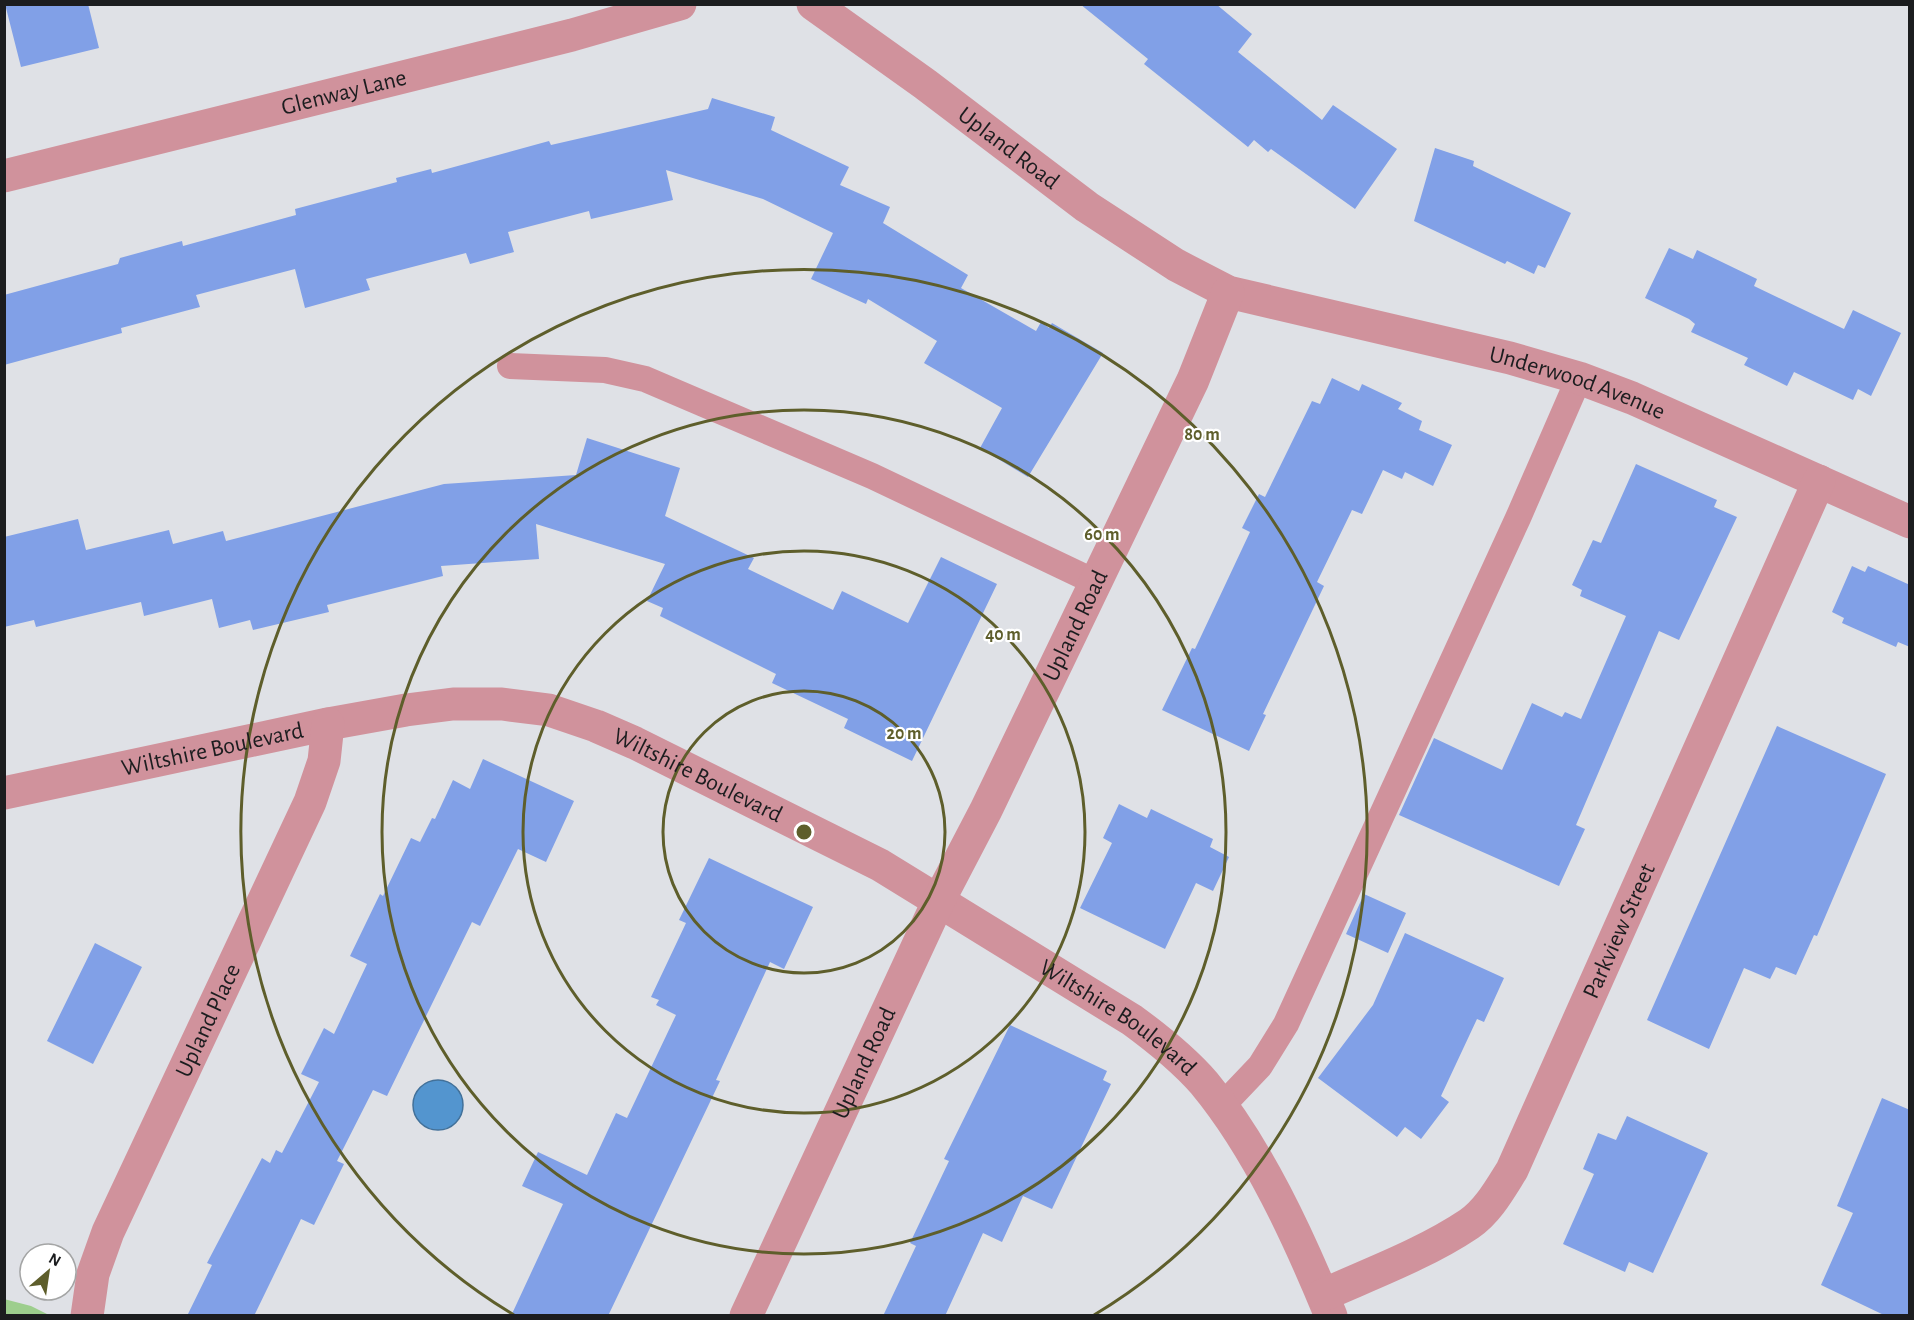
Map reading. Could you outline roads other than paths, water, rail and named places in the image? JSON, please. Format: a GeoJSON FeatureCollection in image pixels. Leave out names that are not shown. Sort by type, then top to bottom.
{"type":"FeatureCollection","features":[{"type":"Feature","properties":{"kind":"street","name":"Glenway Lane"},"geometry":{"type":"LineString","coordinates":[[4,176],[572,35],[680,4]]}},
{"type":"Feature","properties":{"kind":"street","name":"Upland Road"},"geometry":{"type":"LineString","coordinates":[[746,1316],[939,900],[986,810],[1193,380],[1227,292],[1176,265],[1087,207],[925,84],[813,4]]}},
{"type":"Feature","properties":{"kind":"street","name":"Underwood Avenue"},"geometry":{"type":"LineString","coordinates":[[1227,292],[1423,337],[1579,378],[1632,398],[1910,522]]}},
{"type":"Feature","properties":{"kind":"street","name":"Parkview Street"},"geometry":{"type":"LineString","coordinates":[[1327,1305],[1407,1257],[1470,1223],[1495,1198],[1512,1170],[1819,481]]}},
{"type":"Feature","properties":{"kind":"street","name":"Wiltshire Boulevard"},"geometry":{"type":"LineString","coordinates":[[4,793],[328,724],[453,704],[502,704],[549,710],[596,726],[795,820],[880,865],[1132,1020],[1165,1045],[1204,1083],[1260,1167],[1327,1305]]}},
{"type":"Feature","properties":{"kind":"street","name":"Upland Place"},"geometry":{"type":"LineString","coordinates":[[87,1316],[93,1274],[112,1222],[310,802],[324,761],[328,724]]}},
{"type":"Feature","properties":{"kind":"lane"},"geometry":{"type":"LineString","coordinates":[[510,366],[605,370],[645,379],[872,476],[1095,582]]}},
{"type":"Feature","properties":{"kind":"lane"},"geometry":{"type":"LineString","coordinates":[[1221,1107],[1260,1066],[1286,1024],[1523,508],[1579,378]]}},
{"type":"Feature","properties":{"kind":"water"},"geometry":{"type":"Polygon","coordinates":[[[443,1080],[456,1087],[462,1095],[462,1115],[456,1123],[448,1129],[433,1130],[420,1123],[414,1115],[413,1100],[420,1087],[428,1081],[443,1080]]]}}]}
